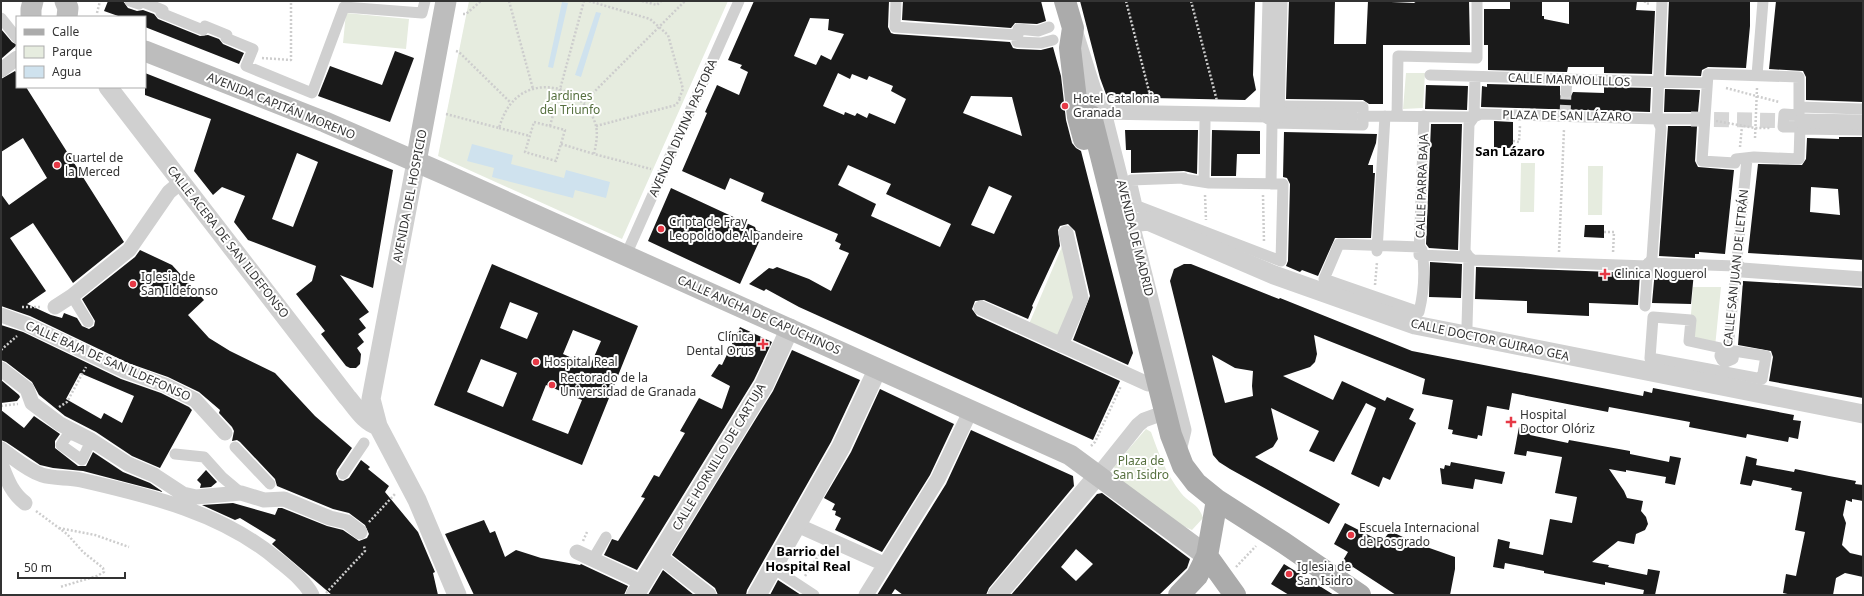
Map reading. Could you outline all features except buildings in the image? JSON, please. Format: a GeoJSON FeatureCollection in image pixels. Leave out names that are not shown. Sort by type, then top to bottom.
{"type":"FeatureCollection","features":[{"type":"Feature","properties":{"kind":"main road"},"geometry":{"type":"LineString","coordinates":[[32,16],[31,9],[34,1]]}},
{"type":"Feature","properties":{"kind":"main road","name":"AVENIDA DEL HOSPICIO"},"geometry":{"type":"LineString","coordinates":[[416,162],[446,1]]}},
{"type":"Feature","properties":{"kind":"main road","name":"AVENIDA DE MADRID"},"geometry":{"type":"LineString","coordinates":[[1065,1],[1073,28],[1070,48],[1078,117],[1156,416],[1174,443]]}},
{"type":"Feature","properties":{"kind":"main road","name":"AVENIDA CAPITÁN MORENO"},"geometry":{"type":"LineString","coordinates":[[146,51],[325,122],[416,162]]}},
{"type":"Feature","properties":{"kind":"main road","name":"AVENIDA DE MADRID"},"geometry":{"type":"LineString","coordinates":[[1097,114],[1174,443],[1183,466],[1196,483],[1217,500],[1284,543],[1360,595]]}},
{"type":"Feature","properties":{"kind":"main road","name":"CALLE ANCHA DE CAPUCHINOS"},"geometry":{"type":"LineString","coordinates":[[416,162],[1070,454],[1098,475]]}},
{"type":"Feature","properties":{"kind":"main road"},"geometry":{"type":"LineString","coordinates":[[1098,475],[1207,556],[1235,595]]}},
{"type":"Feature","properties":{"kind":"main road"},"geometry":{"type":"LineString","coordinates":[[1179,595],[1198,576],[1207,556],[1217,500]]}},
{"type":"Feature","properties":{"kind":"street"},"geometry":{"type":"LineString","coordinates":[[28,16],[27,9],[29,1]]}},
{"type":"Feature","properties":{"kind":"street"},"geometry":{"type":"LineString","coordinates":[[130,1],[139,4],[140,1],[163,10],[161,13],[203,30],[205,26],[227,35],[226,38],[253,49],[246,66],[312,93],[344,7],[422,13],[425,1]]}},
{"type":"Feature","properties":{"kind":"street","name":"AVENIDA DIVINA PASTORA"},"geometry":{"type":"LineString","coordinates":[[626,255],[739,1]]}},
{"type":"Feature","properties":{"kind":"street"},"geometry":{"type":"LineString","coordinates":[[896,1],[895,27],[1018,35]]}},
{"type":"Feature","properties":{"kind":"street"},"geometry":{"type":"LineString","coordinates":[[1272,1],[1275,115]]}},
{"type":"Feature","properties":{"kind":"street"},"geometry":{"type":"LineString","coordinates":[[1271,184],[1275,115],[1278,1]]}},
{"type":"Feature","properties":{"kind":"street"},"geometry":{"type":"LineString","coordinates":[[1397,116],[1398,56],[1477,58],[1477,1]]}},
{"type":"Feature","properties":{"kind":"street"},"geometry":{"type":"LineString","coordinates":[[1475,77],[1474,117],[1469,124],[1465,251],[1469,257],[1473,260],[1648,266],[1648,263],[1652,258],[1661,128],[1657,119],[1657,82],[1662,1]]}},
{"type":"Feature","properties":{"kind":"street"},"geometry":{"type":"LineString","coordinates":[[1757,75],[1763,1]]}},
{"type":"Feature","properties":{"kind":"street"},"geometry":{"type":"LineString","coordinates":[[1,18],[16,37]]}},
{"type":"Feature","properties":{"kind":"street"},"geometry":{"type":"LineString","coordinates":[[1049,27],[1038,31],[1018,29],[1017,42],[1041,43],[1053,40]]}},
{"type":"Feature","properties":{"kind":"street","name":"AVENIDA DE MADRID"},"geometry":{"type":"LineString","coordinates":[[1073,28],[1092,90],[1097,114],[1131,223],[1182,430],[1174,443]]}},
{"type":"Feature","properties":{"kind":"street"},"geometry":{"type":"LineString","coordinates":[[1,70],[16,59]]}},
{"type":"Feature","properties":{"kind":"street"},"geometry":{"type":"LineString","coordinates":[[1708,74],[1757,75],[1799,77],[1799,159],[1754,157],[1736,159],[1735,163],[1702,161],[1708,74]]}},
{"type":"Feature","properties":{"kind":"street","name":"CALLE MARMOLILLOS"},"geometry":{"type":"LineString","coordinates":[[1430,75],[1707,83]]}},
{"type":"Feature","properties":{"kind":"street"},"geometry":{"type":"LineString","coordinates":[[1566,92],[1567,80]]}},
{"type":"Feature","properties":{"kind":"street","name":"CALLE ACERA DE SAN ILDEFONSO"},"geometry":{"type":"LineString","coordinates":[[109,88],[347,397],[365,418],[372,424],[378,426]]}},
{"type":"Feature","properties":{"kind":"street"},"geometry":{"type":"LineString","coordinates":[[1800,119],[1863,109]]}},
{"type":"Feature","properties":{"kind":"street"},"geometry":{"type":"LineString","coordinates":[[1097,114],[1357,116]]}},
{"type":"Feature","properties":{"kind":"street","name":"PLAZA DE SAN LÁZARO"},"geometry":{"type":"LineString","coordinates":[[1357,116],[1474,117],[1481,114],[1705,120]]}},
{"type":"Feature","properties":{"kind":"street"},"geometry":{"type":"LineString","coordinates":[[1385,116],[1377,249],[1469,257]]}},
{"type":"Feature","properties":{"kind":"street","name":"CALLE PARRA BAJA"},"geometry":{"type":"LineString","coordinates":[[1377,249],[1339,244],[1324,279],[1419,312],[1422,297],[1421,252],[1424,116]]}},
{"type":"Feature","properties":{"kind":"street"},"geometry":{"type":"LineString","coordinates":[[1800,119],[1863,122]]}},
{"type":"Feature","properties":{"kind":"street"},"geometry":{"type":"LineString","coordinates":[[1800,119],[1863,130]]}},
{"type":"Feature","properties":{"kind":"street"},"geometry":{"type":"LineString","coordinates":[[1204,182],[1205,122]]}},
{"type":"Feature","properties":{"kind":"street","name":"CALLE SAN JUAN DE LETRÁN"},"geometry":{"type":"LineString","coordinates":[[1726,370],[1736,266],[1743,159]]}},
{"type":"Feature","properties":{"kind":"street","name":"AVENIDA DEL HOSPICIO"},"geometry":{"type":"LineString","coordinates":[[373,392],[416,162]]}},
{"type":"Feature","properties":{"kind":"street"},"geometry":{"type":"LineString","coordinates":[[1184,178],[1204,182],[1283,184],[1281,262],[1137,206],[1131,180],[1184,178]]}},
{"type":"Feature","properties":{"kind":"street"},"geometry":{"type":"LineString","coordinates":[[55,307],[72,296],[130,250],[169,192],[181,182]]}},
{"type":"Feature","properties":{"kind":"street","name":"CALLE DOCTOR GUIRAO GEA"},"geometry":{"type":"LineString","coordinates":[[1131,223],[1148,221],[1274,275],[1415,325],[1863,414]]}},
{"type":"Feature","properties":{"kind":"street"},"geometry":{"type":"LineString","coordinates":[[1061,345],[1081,298],[1066,233]]}},
{"type":"Feature","properties":{"kind":"street"},"geometry":{"type":"LineString","coordinates":[[1467,326],[1469,257]]}},
{"type":"Feature","properties":{"kind":"street"},"geometry":{"type":"LineString","coordinates":[[1648,263],[1736,266],[1743,263],[1863,272]]}},
{"type":"Feature","properties":{"kind":"street"},"geometry":{"type":"LineString","coordinates":[[1645,306],[1648,263]]}},
{"type":"Feature","properties":{"kind":"street"},"geometry":{"type":"LineString","coordinates":[[1736,266],[1742,270],[1863,279]]}},
{"type":"Feature","properties":{"kind":"street"},"geometry":{"type":"LineString","coordinates":[[72,296],[88,322]]}},
{"type":"Feature","properties":{"kind":"street"},"geometry":{"type":"LineString","coordinates":[[981,308],[1148,384]]}},
{"type":"Feature","properties":{"kind":"street","name":"CALLE BAJA DE SAN ILDEFONSO"},"geometry":{"type":"LineString","coordinates":[[1,315],[26,324],[125,371],[165,385],[195,400],[225,433]]}},
{"type":"Feature","properties":{"kind":"street"},"geometry":{"type":"LineString","coordinates":[[1653,317],[1690,320],[1689,341],[1721,348],[1720,356],[1726,370],[1650,358],[1653,317]]}},
{"type":"Feature","properties":{"kind":"street","name":"CALLE HORNILLO DE CARTUJA"},"geometry":{"type":"LineString","coordinates":[[577,552],[593,559],[639,589],[764,385],[790,328]]}},
{"type":"Feature","properties":{"kind":"street"},"geometry":{"type":"LineString","coordinates":[[757,595],[841,447],[878,368]]}},
{"type":"Feature","properties":{"kind":"street"},"geometry":{"type":"LineString","coordinates":[[1,369],[27,389],[35,401],[64,428],[91,440],[128,464],[154,475],[176,498],[234,529],[265,548],[294,573],[312,595]]}},
{"type":"Feature","properties":{"kind":"street"},"geometry":{"type":"LineString","coordinates":[[347,397],[359,398],[373,392],[377,398],[383,424],[457,595]]}},
{"type":"Feature","properties":{"kind":"street","name":"CALLE ACERA DE SAN ILDEFONSO"},"geometry":{"type":"LineString","coordinates":[[373,392],[372,399],[378,426],[407,482]]}},
{"type":"Feature","properties":{"kind":"street"},"geometry":{"type":"LineString","coordinates":[[866,595],[938,480],[971,410]]}},
{"type":"Feature","properties":{"kind":"street"},"geometry":{"type":"LineString","coordinates":[[997,595],[1138,425],[1144,420],[1156,416]]}},
{"type":"Feature","properties":{"kind":"street"},"geometry":{"type":"LineString","coordinates":[[344,474],[364,443]]}},
{"type":"Feature","properties":{"kind":"street"},"geometry":{"type":"LineString","coordinates":[[235,447],[270,484]]}},
{"type":"Feature","properties":{"kind":"street"},"geometry":{"type":"LineString","coordinates":[[1,449],[33,471],[43,475],[79,479],[176,498],[241,493],[264,500],[284,499],[330,518],[347,522],[360,532]]}},
{"type":"Feature","properties":{"kind":"street"},"geometry":{"type":"LineString","coordinates":[[175,454],[204,457],[222,477],[241,493]]}},
{"type":"Feature","properties":{"kind":"street"},"geometry":{"type":"LineString","coordinates":[[1,464],[7,482],[16,496],[25,503]]}},
{"type":"Feature","properties":{"kind":"street"},"geometry":{"type":"LineString","coordinates":[[407,482],[463,595]]}},
{"type":"Feature","properties":{"kind":"street"},"geometry":{"type":"LineString","coordinates":[[797,525],[884,564]]}},
{"type":"Feature","properties":{"kind":"street"},"geometry":{"type":"LineString","coordinates":[[814,595],[776,570],[799,528],[879,565],[862,595]]}},
{"type":"Feature","properties":{"kind":"street"},"geometry":{"type":"LineString","coordinates":[[593,559],[606,537]]}},
{"type":"Feature","properties":{"kind":"street"},"geometry":{"type":"LineString","coordinates":[[659,556],[709,595]]}},
{"type":"Feature","properties":{"kind":"path"},"geometry":{"type":"LineString","coordinates":[[97,13],[100,1]]}},
{"type":"Feature","properties":{"kind":"path"},"geometry":{"type":"LineString","coordinates":[[261,58],[291,60],[290,1]]}},
{"type":"Feature","properties":{"kind":"path"},"geometry":{"type":"LineString","coordinates":[[463,14],[466,14],[480,1]]}},
{"type":"Feature","properties":{"kind":"path"},"geometry":{"type":"LineString","coordinates":[[509,1],[533,89]]}},
{"type":"Feature","properties":{"kind":"path"},"geometry":{"type":"LineString","coordinates":[[550,126],[584,1]]}},
{"type":"Feature","properties":{"kind":"path"},"geometry":{"type":"LineString","coordinates":[[589,1],[650,19],[668,35],[683,89],[676,105],[596,126]]}},
{"type":"Feature","properties":{"kind":"path"},"geometry":{"type":"LineString","coordinates":[[642,1],[657,5],[661,1]]}},
{"type":"Feature","properties":{"kind":"path"},"geometry":{"type":"LineString","coordinates":[[584,102],[685,1]]}},
{"type":"Feature","properties":{"kind":"path"},"geometry":{"type":"LineString","coordinates":[[1126,1],[1150,98]]}},
{"type":"Feature","properties":{"kind":"path"},"geometry":{"type":"LineString","coordinates":[[1191,1],[1217,100]]}},
{"type":"Feature","properties":{"kind":"path"},"geometry":{"type":"LineString","coordinates":[[456,51],[459,52],[511,103]]}},
{"type":"Feature","properties":{"kind":"path"},"geometry":{"type":"LineString","coordinates":[[1755,138],[1757,75]]}},
{"type":"Feature","properties":{"kind":"path"},"geometry":{"type":"LineString","coordinates":[[1707,83],[1756,96],[1800,119]]}},
{"type":"Feature","properties":{"kind":"path"},"geometry":{"type":"LineString","coordinates":[[499,128],[502,116],[511,103],[520,95],[533,89],[560,89],[584,102],[596,126],[597,140],[594,154]]}},
{"type":"Feature","properties":{"kind":"path"},"geometry":{"type":"LineString","coordinates":[[679,99],[693,105]]}},
{"type":"Feature","properties":{"kind":"path"},"geometry":{"type":"LineString","coordinates":[[446,114],[530,136]]}},
{"type":"Feature","properties":{"kind":"path"},"geometry":{"type":"LineString","coordinates":[[1559,260],[1564,116]]}},
{"type":"Feature","properties":{"kind":"path"},"geometry":{"type":"LineString","coordinates":[[1513,141],[1520,142],[1520,118]]}},
{"type":"Feature","properties":{"kind":"path"},"geometry":{"type":"LineString","coordinates":[[1705,120],[1755,128],[1800,119]]}},
{"type":"Feature","properties":{"kind":"path"},"geometry":{"type":"LineString","coordinates":[[534,122],[565,130],[556,161],[525,152],[530,136],[534,122]]}},
{"type":"Feature","properties":{"kind":"path"},"geometry":{"type":"LineString","coordinates":[[1742,126],[1743,159]]}},
{"type":"Feature","properties":{"kind":"path"},"geometry":{"type":"LineString","coordinates":[[561,144],[662,174]]}},
{"type":"Feature","properties":{"kind":"path"},"geometry":{"type":"LineString","coordinates":[[1204,182],[1207,233]]}},
{"type":"Feature","properties":{"kind":"path"},"geometry":{"type":"LineString","coordinates":[[1264,255],[1263,187],[1271,187],[1271,184]]}},
{"type":"Feature","properties":{"kind":"path"},"geometry":{"type":"LineString","coordinates":[[1604,232],[1614,232],[1613,254]]}},
{"type":"Feature","properties":{"kind":"path"},"geometry":{"type":"LineString","coordinates":[[1375,285],[1376,270]]}},
{"type":"Feature","properties":{"kind":"path"},"geometry":{"type":"LineString","coordinates":[[19,307],[55,307]]}},
{"type":"Feature","properties":{"kind":"path"},"geometry":{"type":"LineString","coordinates":[[1,350],[13,340],[26,324]]}},
{"type":"Feature","properties":{"kind":"path"},"geometry":{"type":"LineString","coordinates":[[35,401],[53,410],[67,402],[92,356]]}},
{"type":"Feature","properties":{"kind":"path"},"geometry":{"type":"LineString","coordinates":[[1091,446],[1095,442],[1126,374]]}},
{"type":"Feature","properties":{"kind":"path"},"geometry":{"type":"LineString","coordinates":[[324,595],[365,551],[360,532],[392,496],[407,482]]}},
{"type":"Feature","properties":{"kind":"path"},"geometry":{"type":"LineString","coordinates":[[25,503],[67,534],[83,552],[103,568],[104,572],[97,576],[60,586]]}},
{"type":"Feature","properties":{"kind":"path"},"geometry":{"type":"LineString","coordinates":[[59,528],[95,535],[129,546]]}},
{"type":"Feature","properties":{"kind":"path"},"geometry":{"type":"LineString","coordinates":[[804,578],[827,542]]}},
{"type":"Feature","properties":{"kind":"path"},"geometry":{"type":"LineString","coordinates":[[1234,570],[1259,543]]}},
{"type":"Feature","properties":{"kind":"green space","name":"Jardines del Triunfo"},"geometry":{"type":"Polygon","coordinates":[[[469,1],[728,1],[622,239],[438,156],[469,1]]]}},
{"type":"Feature","properties":{"kind":"green space"},"geometry":{"type":"Polygon","coordinates":[[[346,13],[409,19],[406,49],[343,43],[346,13]]]}},
{"type":"Feature","properties":{"kind":"green space"},"geometry":{"type":"Polygon","coordinates":[[[1406,73],[1425,73],[1423,108],[1403,109],[1406,73]]]}},
{"type":"Feature","properties":{"kind":"green space"},"geometry":{"type":"Polygon","coordinates":[[[1521,163],[1535,163],[1534,212],[1520,212],[1521,163]]]}},
{"type":"Feature","properties":{"kind":"green space"},"geometry":{"type":"Polygon","coordinates":[[[1588,166],[1603,166],[1602,215],[1588,215],[1588,166]]]}},
{"type":"Feature","properties":{"kind":"green space"},"geometry":{"type":"Polygon","coordinates":[[[1064,242],[1078,299],[1060,337],[1029,324],[1064,242]]]}},
{"type":"Feature","properties":{"kind":"green space"},"geometry":{"type":"Polygon","coordinates":[[[1693,287],[1721,287],[1715,347],[1689,341],[1693,287]]]}},
{"type":"Feature","properties":{"kind":"green space","name":"Plaza de San Isidro"},"geometry":{"type":"Polygon","coordinates":[[[1146,429],[1151,432],[1163,464],[1171,479],[1184,497],[1196,506],[1201,513],[1203,518],[1192,530],[1183,526],[1116,478],[1114,466],[1146,429]]]}},
{"type":"Feature","properties":{"kind":"water"},"geometry":{"type":"Polygon","coordinates":[[[562,2],[568,3],[553,68],[548,67],[562,2]]]}},
{"type":"Feature","properties":{"kind":"water"},"geometry":{"type":"Polygon","coordinates":[[[596,12],[601,13],[581,77],[575,75],[596,12]]]}},
{"type":"Feature","properties":{"kind":"water"},"geometry":{"type":"Polygon","coordinates":[[[472,144],[513,155],[511,164],[564,178],[566,170],[610,182],[606,198],[575,190],[573,198],[492,177],[494,168],[467,161],[472,144]]]}},
{"type":"Feature","properties":{"kind":"tunnel"},"geometry":{"type":"LineString","coordinates":[[1565,116],[1566,92]]}},
{"type":"Feature","properties":{"kind":"tunnel"},"geometry":{"type":"LineString","coordinates":[[1691,119],[1802,121]]}},
{"type":"Feature","properties":{"kind":"place","name":"Hotel Catalonia Granada"},"geometry":{"type":"Point","coordinates":[1065,106]}},
{"type":"Feature","properties":{"kind":"place","name":"Cuartel de la Merced"},"geometry":{"type":"Point","coordinates":[57,165]}},
{"type":"Feature","properties":{"kind":"place","name":"Cripta de Fray Leopoldo de Alpandeire"},"geometry":{"type":"Point","coordinates":[661,229]}},
{"type":"Feature","properties":{"kind":"place","name":"Clinica Noguerol"},"geometry":{"type":"Point","coordinates":[1605,274]}},
{"type":"Feature","properties":{"kind":"place","name":"Iglesia de San Ildefonso"},"geometry":{"type":"Point","coordinates":[133,284]}},
{"type":"Feature","properties":{"kind":"place","name":"Clínica Dental Orus"},"geometry":{"type":"Point","coordinates":[763,344]}},
{"type":"Feature","properties":{"kind":"place","name":"Hospital Real"},"geometry":{"type":"Point","coordinates":[536,362]}},
{"type":"Feature","properties":{"kind":"place","name":"Rectorado de la Universidad de Granada"},"geometry":{"type":"Point","coordinates":[552,385]}},
{"type":"Feature","properties":{"kind":"place","name":"Hospital Doctor Olóriz"},"geometry":{"type":"Point","coordinates":[1511,422]}},
{"type":"Feature","properties":{"kind":"place","name":"Escuela Internacional de Posgrado"},"geometry":{"type":"Point","coordinates":[1351,535]}},
{"type":"Feature","properties":{"kind":"place","name":"Iglesia de San Isidro"},"geometry":{"type":"Point","coordinates":[1289,574]}},
{"type":"Feature","properties":{"kind":"district","name":"San Lázaro"},"geometry":{"type":"Point","coordinates":[1510,151]}},
{"type":"Feature","properties":{"kind":"district","name":"Barrio del Hospital Real"},"geometry":{"type":"Point","coordinates":[808,558]}}]}
